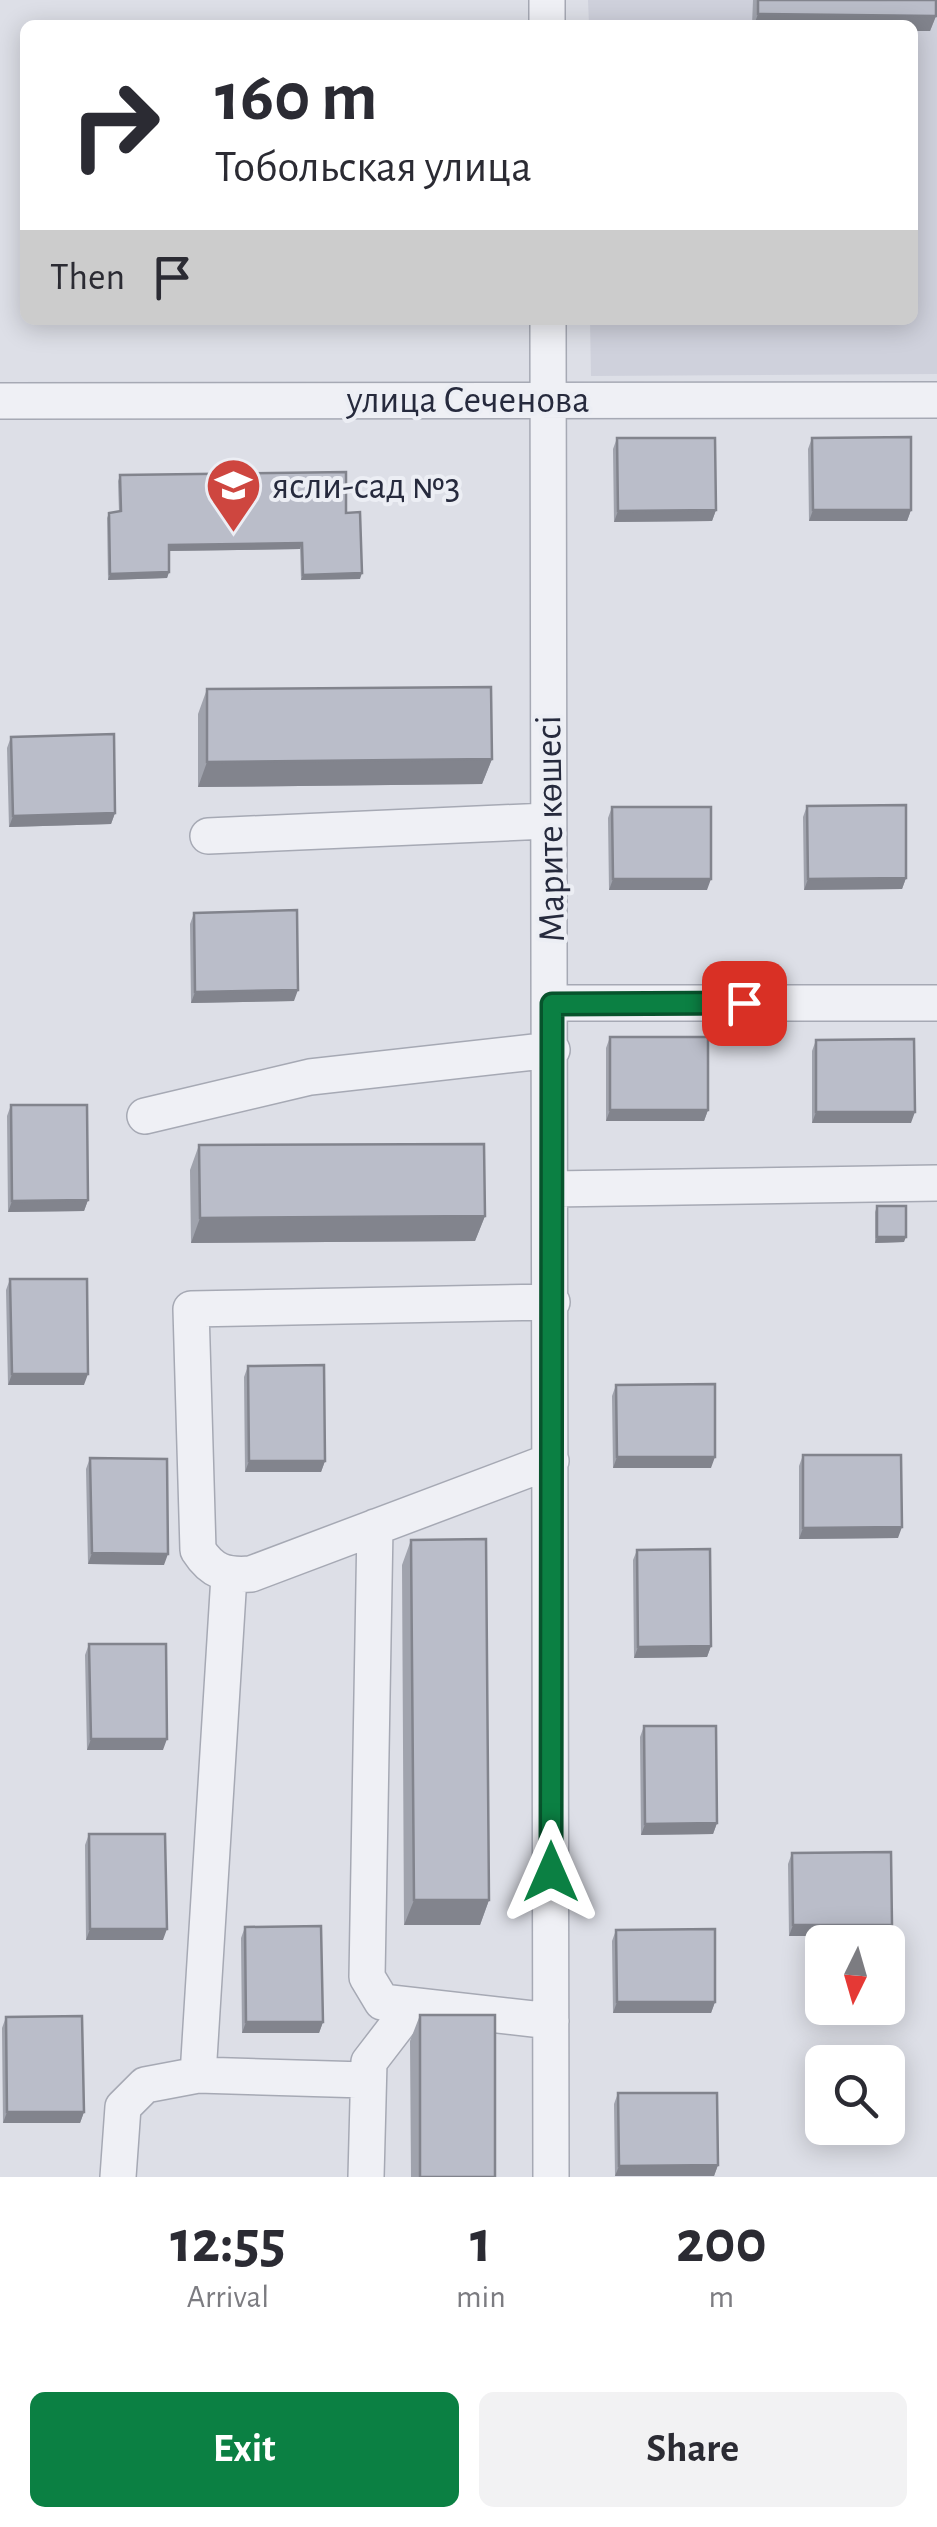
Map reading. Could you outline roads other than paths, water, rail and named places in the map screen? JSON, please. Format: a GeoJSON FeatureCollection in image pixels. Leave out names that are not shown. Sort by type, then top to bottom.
{"type":"FeatureCollection","features":[{"type":"Feature","properties":{"kind":"street","name":"Марите көшесі"},"geometry":{"type":"LineString","coordinates":[[548,325],[552,2177]]}},
{"type":"Feature","properties":{"kind":"street","name":"улица Сеченова"},"geometry":{"type":"LineString","coordinates":[[0,401],[937,400]]}},
{"type":"Feature","properties":{"kind":"street"},"geometry":{"type":"LineString","coordinates":[[208,836],[547,821]]}},
{"type":"Feature","properties":{"kind":"street"},"geometry":{"type":"LineString","coordinates":[[552,1004],[937,1002]]}},
{"type":"Feature","properties":{"kind":"street"},"geometry":{"type":"LineString","coordinates":[[145,1116],[310,1076],[552,1050]]}},
{"type":"Feature","properties":{"kind":"street"},"geometry":{"type":"LineString","coordinates":[[552,1189],[937,1183]]}},
{"type":"Feature","properties":{"kind":"street"},"geometry":{"type":"LineString","coordinates":[[552,1302],[191,1310],[198,1550],[208,1566],[229,1576],[251,1574],[552,1461]]}},
{"type":"Feature","properties":{"kind":"street"},"geometry":{"type":"LineString","coordinates":[[375,1527],[366,1977],[382,2002],[551,2021]]}},
{"type":"Feature","properties":{"kind":"street"},"geometry":{"type":"LineString","coordinates":[[198,2075],[229,1576]]}},
{"type":"Feature","properties":{"kind":"street"},"geometry":{"type":"LineString","coordinates":[[366,2177],[365,2080],[369,2062],[412,2006]]}},
{"type":"Feature","properties":{"kind":"street"},"geometry":{"type":"LineString","coordinates":[[118,2177],[123,2107],[145,2086],[198,2075],[365,2080]]}},
{"type":"Feature","properties":{"kind":"place","name":"ясли-сад №3"},"geometry":{"type":"Point","coordinates":[233,534]}}]}
